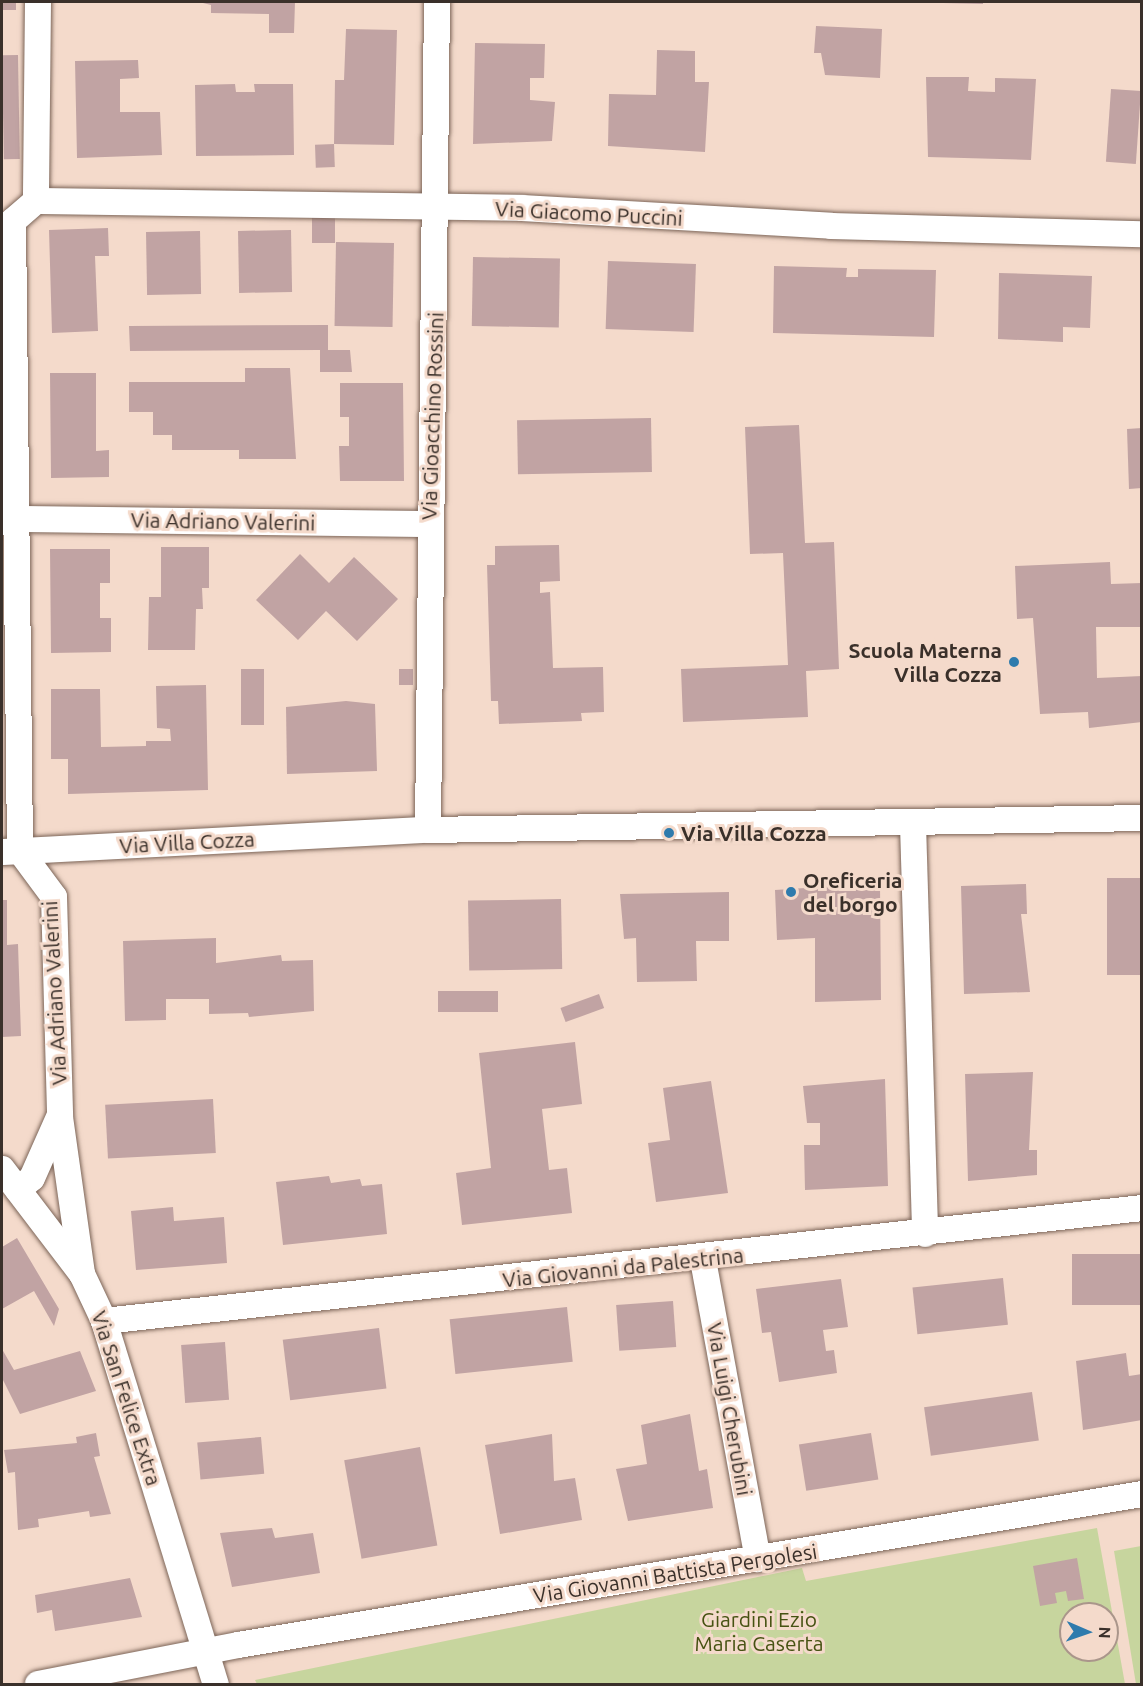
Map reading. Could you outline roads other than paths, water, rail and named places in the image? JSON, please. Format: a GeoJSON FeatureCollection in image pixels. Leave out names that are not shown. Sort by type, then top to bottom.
{"type":"FeatureCollection","features":[{"type":"Feature","properties":{"kind":"street"},"geometry":{"type":"LineString","coordinates":[[11,851],[17,519],[13,221],[36,201],[38,2]]}},
{"type":"Feature","properties":{"kind":"street","name":"Via Gioacchino Rossini"},"geometry":{"type":"LineString","coordinates":[[428,830],[429,524],[438,207],[437,2]]}},
{"type":"Feature","properties":{"kind":"street","name":"Via Giacomo Puccini"},"geometry":{"type":"LineString","coordinates":[[36,201],[438,207],[1142,234]]}},
{"type":"Feature","properties":{"kind":"street","name":"Via Adriano Valerini"},"geometry":{"type":"LineString","coordinates":[[17,519],[429,524]]}},
{"type":"Feature","properties":{"kind":"street","name":"Via Villa Cozza"},"geometry":{"type":"LineString","coordinates":[[11,851],[428,830],[913,824],[1142,818]]}},
{"type":"Feature","properties":{"kind":"street"},"geometry":{"type":"LineString","coordinates":[[913,824],[925,1234]]}},
{"type":"Feature","properties":{"kind":"street","name":"Via Adriano Valerini"},"geometry":{"type":"LineString","coordinates":[[11,851],[54,897],[60,1117],[82,1274]]}},
{"type":"Feature","properties":{"kind":"street","name":"Via Adriano Valerini"},"geometry":{"type":"LineString","coordinates":[[18,1191],[32,1178],[60,1117]]}},
{"type":"Feature","properties":{"kind":"street","name":"Via San Felice Extra"},"geometry":{"type":"LineString","coordinates":[[2,1169],[82,1274],[104,1321],[208,1650],[216,1684]]}},
{"type":"Feature","properties":{"kind":"street","name":"Via Giovanni da Palestrina"},"geometry":{"type":"LineString","coordinates":[[104,1321],[703,1260],[1142,1208]]}},
{"type":"Feature","properties":{"kind":"street","name":"Via Luigi Cherubini"},"geometry":{"type":"LineString","coordinates":[[703,1260],[758,1559]]}},
{"type":"Feature","properties":{"kind":"street","name":"Via Giovanni Battista Pergolesi"},"geometry":{"type":"LineString","coordinates":[[208,1650],[1142,1494]]}},
{"type":"Feature","properties":{"kind":"street"},"geometry":{"type":"LineString","coordinates":[[38,1684],[208,1650]]}},
{"type":"Feature","properties":{"kind":"place","name":"Scuola Materna Villa Cozza"},"geometry":{"type":"Point","coordinates":[1014,662]}},
{"type":"Feature","properties":{"kind":"place","name":"Via Villa Cozza"},"geometry":{"type":"Point","coordinates":[669,833]}},
{"type":"Feature","properties":{"kind":"place","name":"Oreficeria del borgo"},"geometry":{"type":"Point","coordinates":[791,892]}},
{"type":"Feature","properties":{"kind":"park label","name":"Giardini Ezio Maria Caserta"},"geometry":{"type":"Point","coordinates":[759,1631]}}]}
